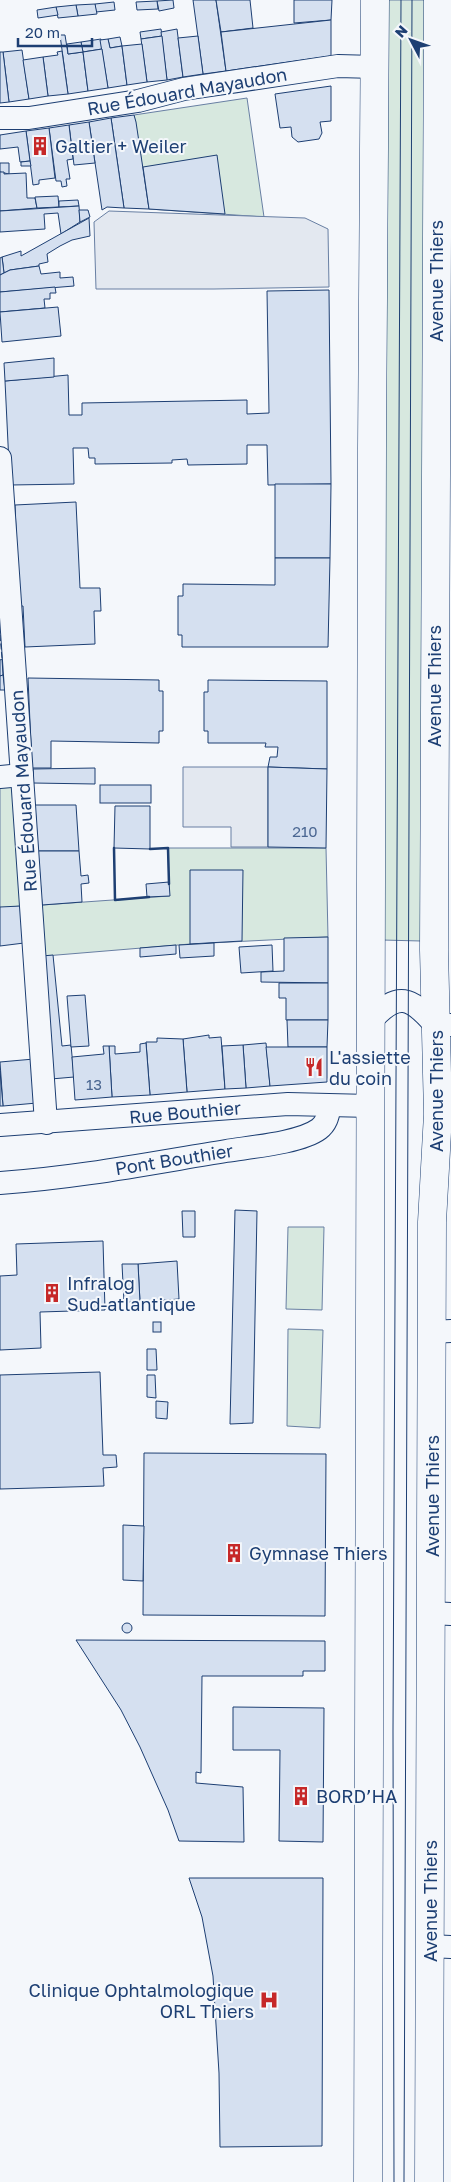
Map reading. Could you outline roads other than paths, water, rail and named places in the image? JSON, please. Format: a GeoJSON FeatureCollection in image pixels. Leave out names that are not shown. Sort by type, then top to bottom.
{"type":"FeatureCollection","features":[{"type":"Feature","properties":{"kind":"street"},"geometry":{"type":"LineString","coordinates":[[368,2182],[370,1022],[375,0]]}},
{"type":"Feature","properties":{"kind":"street","name":"Avenue Thiers"},"geometry":{"type":"LineString","coordinates":[[429,2182],[440,1946],[442,1332],[432,1222],[443,1026],[434,950],[443,496],[443,160],[438,0]]}},
{"type":"Feature","properties":{"kind":"street","name":"Rue Édouard Mayaudon"},"geometry":{"type":"LineString","coordinates":[[0,118],[38,116],[138,101],[184,89],[338,66],[375,67]]}},
{"type":"Feature","properties":{"kind":"street","name":"Rue Édouard Mayaudon"},"geometry":{"type":"LineString","coordinates":[[0,458],[3,548],[22,775],[46,1123]]}},
{"type":"Feature","properties":{"kind":"street"},"geometry":{"type":"LineString","coordinates":[[0,777],[22,775]]}},
{"type":"Feature","properties":{"kind":"street"},"geometry":{"type":"LineString","coordinates":[[370,1022],[383,1007],[397,1001],[409,1001],[419,1006],[443,1026]]}},
{"type":"Feature","properties":{"kind":"street","name":"Rue Bouthier"},"geometry":{"type":"LineString","coordinates":[[0,1125],[288,1104],[370,1106]]}},
{"type":"Feature","properties":{"kind":"street","name":"Pont Bouthier"},"geometry":{"type":"LineString","coordinates":[[0,1183],[29,1181],[191,1157],[300,1138],[318,1129],[327,1120],[330,1106]]}},
{"type":"Feature","properties":{"kind":"tram line"},"geometry":{"type":"LineString","coordinates":[[394,2182],[393,1731],[401,0]]}},
{"type":"Feature","properties":{"kind":"tram line"},"geometry":{"type":"LineString","coordinates":[[404,2182],[412,0]]}},
{"type":"Feature","properties":{"kind":"place","name":"Galtier + Weiler"},"geometry":{"type":"Point","coordinates":[40,146]}},
{"type":"Feature","properties":{"kind":"place","name":"L'assiette du coin"},"geometry":{"type":"Point","coordinates":[314,1067]}},
{"type":"Feature","properties":{"kind":"place","name":"Infralog Sud-atlantique"},"geometry":{"type":"Point","coordinates":[52,1293]}},
{"type":"Feature","properties":{"kind":"place","name":"Gymnase Thiers"},"geometry":{"type":"Point","coordinates":[234,1553]}},
{"type":"Feature","properties":{"kind":"place","name":"BORD’HA"},"geometry":{"type":"Point","coordinates":[301,1796]}},
{"type":"Feature","properties":{"kind":"place","name":"Clinique Ophtalmologique ORL Thiers"},"geometry":{"type":"Point","coordinates":[269,2000]}}]}
